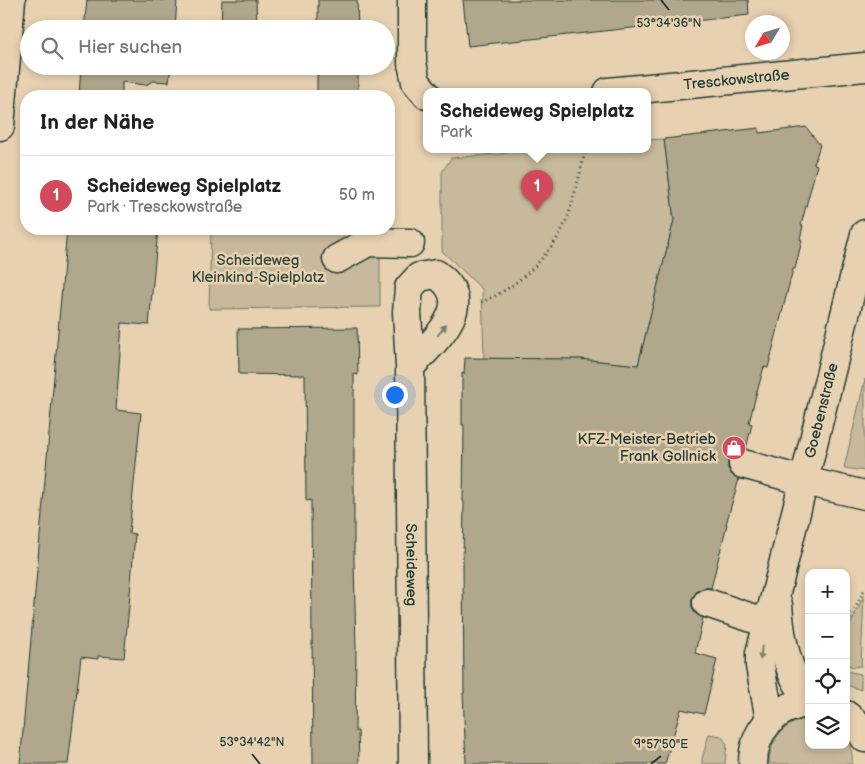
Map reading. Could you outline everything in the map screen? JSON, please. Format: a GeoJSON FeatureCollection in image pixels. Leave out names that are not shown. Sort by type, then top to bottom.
{"type":"FeatureCollection","features":[{"type":"Feature","properties":{"kind":"street"},"geometry":{"type":"LineString","coordinates":[[0,126],[11,0]]}},
{"type":"Feature","properties":{"kind":"street"},"geometry":{"type":"LineString","coordinates":[[412,0],[412,63],[416,82],[423,90]]}},
{"type":"Feature","properties":{"kind":"street","name":"Tresckowstraße"},"geometry":{"type":"LineString","coordinates":[[649,88],[865,67]]}},
{"type":"Feature","properties":{"kind":"street","name":"Goebenstraße"},"geometry":{"type":"LineString","coordinates":[[770,720],[760,666],[760,653],[865,234]]}},
{"type":"Feature","properties":{"kind":"street"},"geometry":{"type":"LineString","coordinates":[[337,259],[368,242],[410,243]]}},
{"type":"Feature","properties":{"kind":"street","name":"Scheideweg"},"geometry":{"type":"LineString","coordinates":[[410,367],[413,764]]}},
{"type":"Feature","properties":{"kind":"street"},"geometry":{"type":"LineString","coordinates":[[744,464],[804,481],[865,495]]}},
{"type":"Feature","properties":{"kind":"street","name":"Goebenstraße"},"geometry":{"type":"LineString","coordinates":[[777,588],[779,622],[787,656],[798,685],[805,693]]}},
{"type":"Feature","properties":{"kind":"street"},"geometry":{"type":"LineString","coordinates":[[707,603],[768,623]]}},
{"type":"Feature","properties":{"kind":"street"},"geometry":{"type":"LineString","coordinates":[[752,763],[756,740],[770,720],[784,710],[798,704],[805,703]]}},
{"type":"Feature","properties":{"kind":"street"},"geometry":{"type":"LineString","coordinates":[[850,713],[865,707]]}},
{"type":"Feature","properties":{"kind":"street"},"geometry":{"type":"LineString","coordinates":[[850,718],[857,724],[865,738]]}},
{"type":"Feature","properties":{"kind":"path"},"geometry":{"type":"LineString","coordinates":[[480,303],[511,287],[534,267],[553,245],[566,222],[585,153]]}},
{"type":"Feature","properties":{"kind":"path"},"geometry":{"type":"LineString","coordinates":[[850,620],[865,588]]}},
{"type":"Feature","properties":{"kind":"green space"},"geometry":{"type":"Polygon","coordinates":[[[664,139],[674,220],[638,365],[580,359],[484,359],[482,289],[442,251],[442,172],[451,158],[508,153],[651,153],[651,140],[664,139]]]}},
{"type":"Feature","properties":{"kind":"green space","name":"Scheideweg Kleinkind-Spielplatz"},"geometry":{"type":"Polygon","coordinates":[[[211,235],[380,235],[380,307],[209,309],[211,235]]]}},
{"type":"Feature","properties":{"kind":"green space"},"geometry":{"type":"Polygon","coordinates":[[[865,379],[865,471],[844,468],[865,379]]]}},
{"type":"Feature","properties":{"kind":"green space"},"geometry":{"type":"Polygon","coordinates":[[[864,595],[861,666],[850,666],[850,625],[864,595]]]}},
{"type":"Feature","properties":{"kind":"green space"},"geometry":{"type":"Polygon","coordinates":[[[850,672],[861,674],[861,690],[850,686],[850,672]]]}},
{"type":"Feature","properties":{"kind":"green space"},"geometry":{"type":"Polygon","coordinates":[[[805,720],[805,749],[850,748],[852,764],[769,764],[770,753],[777,737],[789,725],[805,720]]]}},
{"type":"Feature","properties":{"kind":"green space"},"geometry":{"type":"Polygon","coordinates":[[[709,734],[721,736],[727,744],[725,764],[702,764],[709,734]]]}},
{"type":"Feature","properties":{"kind":"building"},"geometry":{"type":"Polygon","coordinates":[[[87,0],[177,0],[176,20],[85,20],[87,0]]]}},
{"type":"Feature","properties":{"kind":"building"},"geometry":{"type":"Polygon","coordinates":[[[222,0],[256,0],[257,20],[221,20],[222,0]]]}},
{"type":"Feature","properties":{"kind":"building"},"geometry":{"type":"Polygon","coordinates":[[[318,0],[357,0],[358,20],[318,20],[318,0]]]}},
{"type":"Feature","properties":{"kind":"building"},"geometry":{"type":"Polygon","coordinates":[[[463,0],[748,0],[749,15],[468,46],[463,0]]]}},
{"type":"Feature","properties":{"kind":"building"},"geometry":{"type":"Polygon","coordinates":[[[80,75],[170,75],[169,82],[153,81],[146,85],[122,82],[122,90],[79,90],[80,75]]]}},
{"type":"Feature","properties":{"kind":"building"},"geometry":{"type":"Polygon","coordinates":[[[317,75],[358,75],[358,90],[317,90],[317,75]]]}},
{"type":"Feature","properties":{"kind":"building"},"geometry":{"type":"Polygon","coordinates":[[[806,127],[820,145],[814,164],[817,165],[801,225],[803,226],[800,239],[802,240],[795,269],[793,269],[768,368],[764,367],[756,395],[749,423],[752,424],[746,449],[739,449],[732,453],[728,460],[728,468],[732,475],[739,479],[711,588],[703,588],[697,591],[692,599],[692,607],[695,613],[703,618],[695,653],[717,659],[704,714],[681,709],[665,764],[466,764],[463,693],[464,425],[462,425],[462,373],[464,374],[465,358],[580,359],[638,365],[674,220],[664,139],[759,128],[759,133],[806,127]]]}},
{"type":"Feature","properties":{"kind":"building"},"geometry":{"type":"Polygon","coordinates":[[[66,235],[157,235],[149,325],[122,323],[116,410],[141,413],[129,533],[135,534],[124,658],[98,656],[98,659],[81,657],[68,764],[20,764],[66,235]]]}},
{"type":"Feature","properties":{"kind":"building"},"geometry":{"type":"Polygon","coordinates":[[[357,328],[358,375],[354,374],[354,560],[355,731],[358,731],[359,764],[313,764],[311,500],[306,501],[305,375],[239,374],[238,329],[357,328]]]}},
{"type":"Feature","properties":{"kind":"place","name":"Scheideweg Spielplatz"},"geometry":{"type":"Point","coordinates":[537,211]}},
{"type":"Feature","properties":{"kind":"place","name":"KFZ-Meister-Betrieb Frank Gollnick"},"geometry":{"type":"Point","coordinates":[734,448]}}]}
